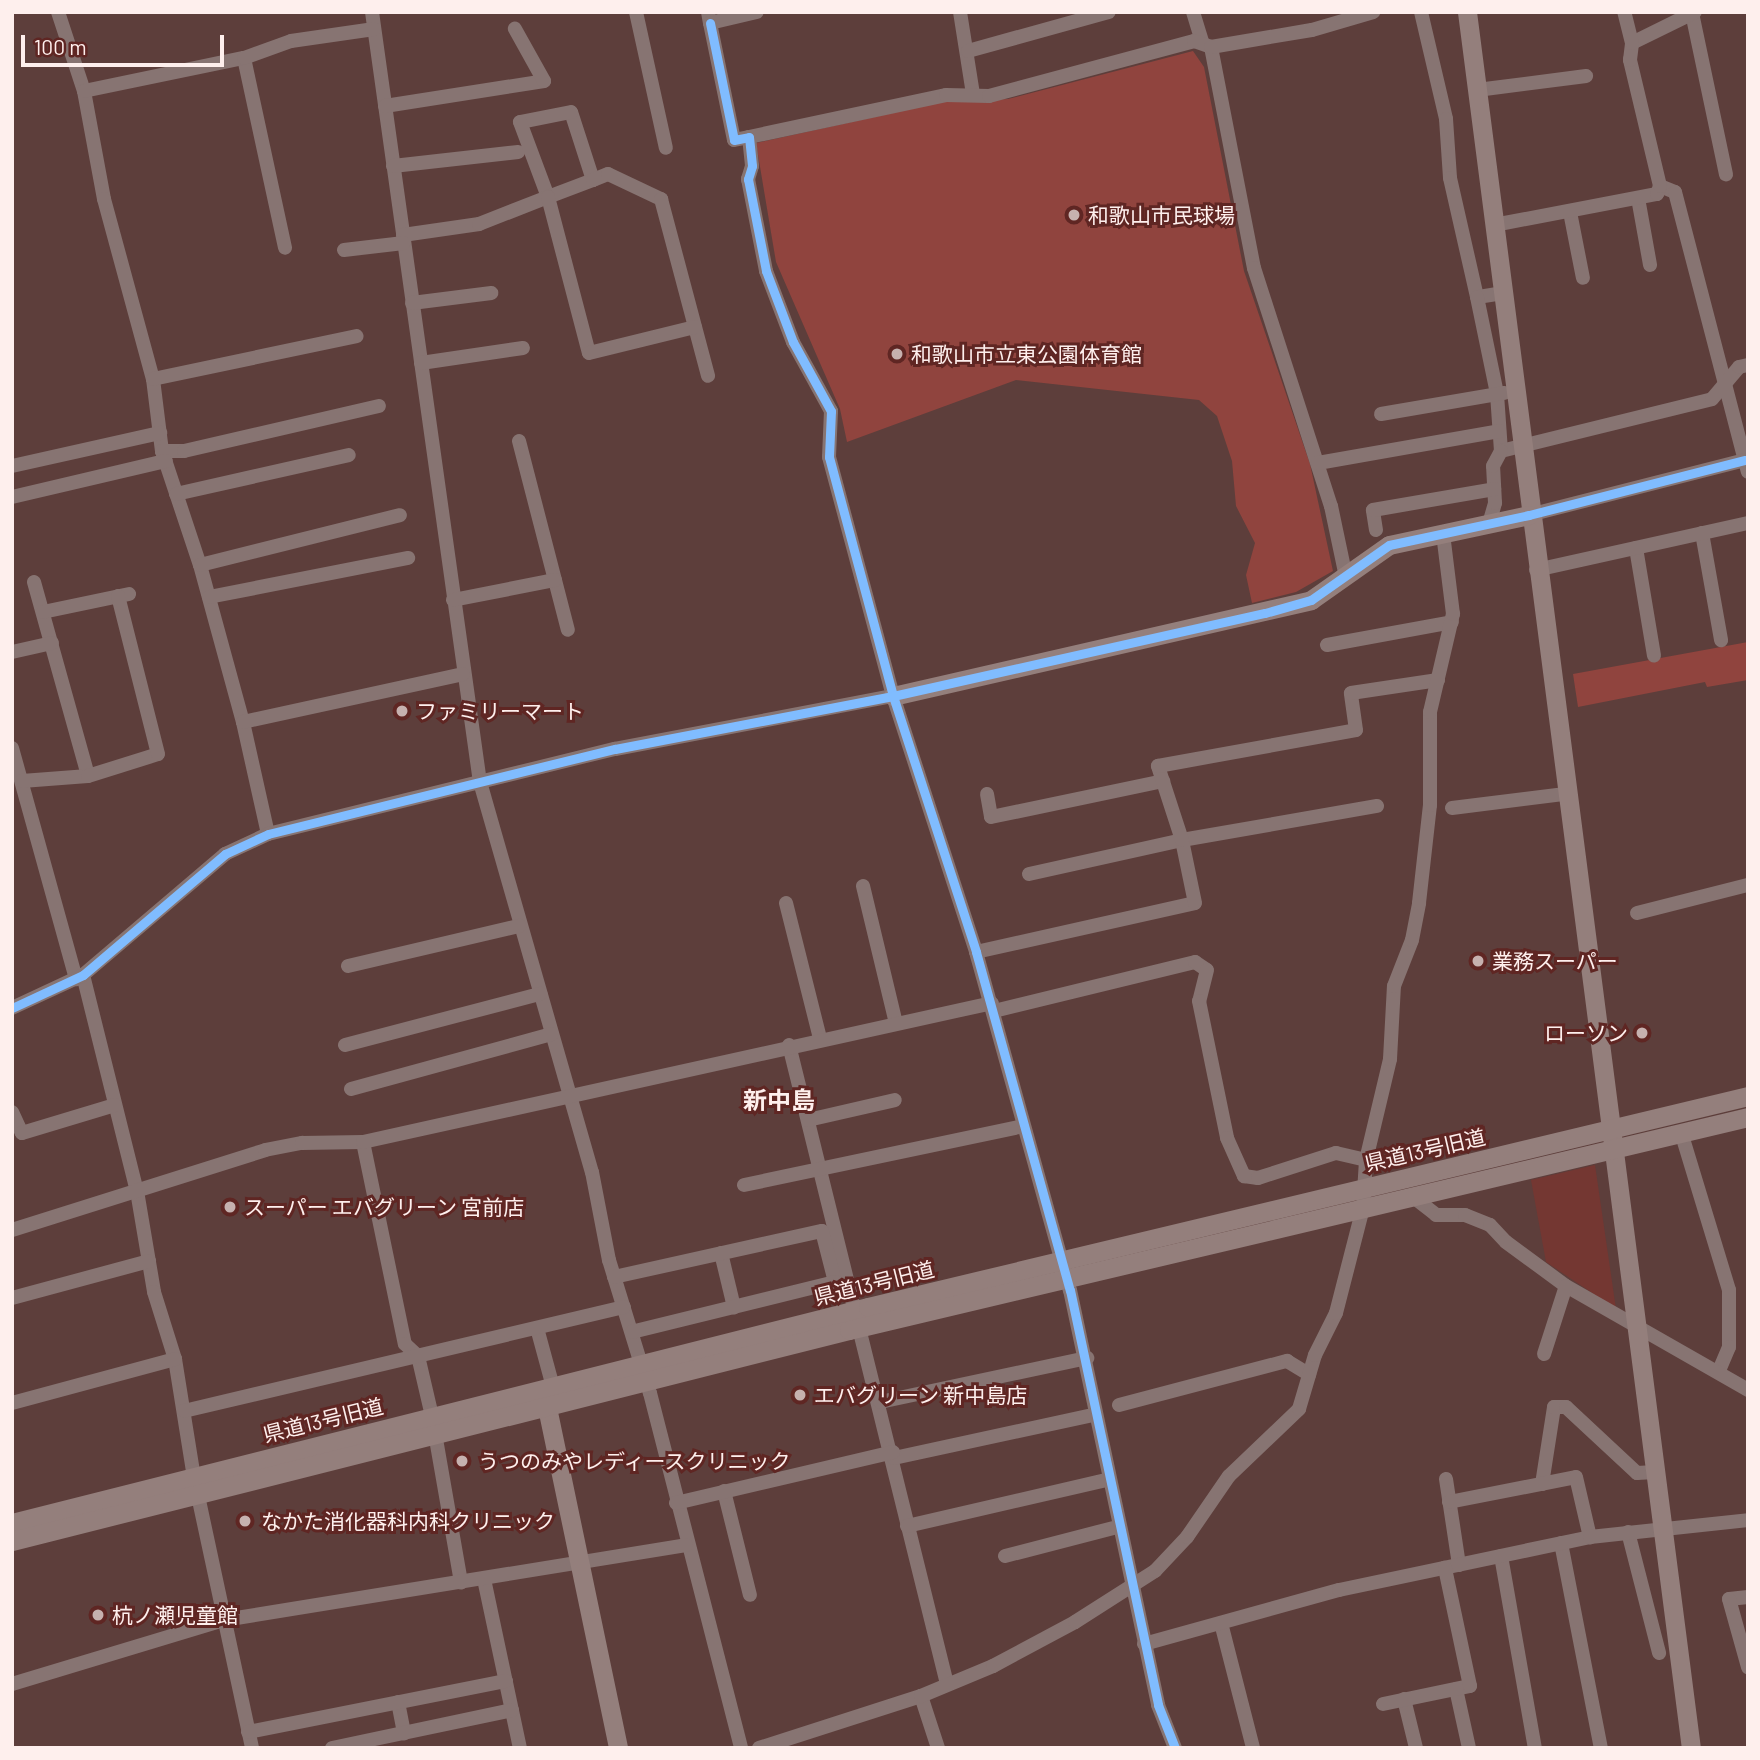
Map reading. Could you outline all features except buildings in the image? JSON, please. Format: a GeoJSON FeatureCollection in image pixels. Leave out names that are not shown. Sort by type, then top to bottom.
{"type":"FeatureCollection","features":[{"type":"Feature","properties":{"kind":"street"},"geometry":{"type":"LineString","coordinates":[[58,12],[84,90],[104,199],[153,379],[164,456],[209,597],[243,722],[268,834]]}},
{"type":"Feature","properties":{"kind":"street"},"geometry":{"type":"LineString","coordinates":[[372,12],[480,782],[519,926],[592,1172],[614,1277],[644,1373],[686,1545],[741,1748]]}},
{"type":"Feature","properties":{"kind":"street"},"geometry":{"type":"LineString","coordinates":[[636,12],[666,148]]}},
{"type":"Feature","properties":{"kind":"street"},"geometry":{"type":"LineString","coordinates":[[757,12],[709,18],[734,140],[946,95],[989,96],[1207,45],[1312,30],[1373,12]]}},
{"type":"Feature","properties":{"kind":"street"},"geometry":{"type":"LineString","coordinates":[[960,12],[973,94]]}},
{"type":"Feature","properties":{"kind":"street"},"geometry":{"type":"LineString","coordinates":[[968,51],[1109,12]]}},
{"type":"Feature","properties":{"kind":"street"},"geometry":{"type":"LineString","coordinates":[[1193,12],[1207,45],[1254,268],[1318,463],[1346,578]]}},
{"type":"Feature","properties":{"kind":"street"},"geometry":{"type":"LineString","coordinates":[[1421,12],[1446,119],[1450,178],[1477,297],[1523,446],[1536,570],[1690,1748]]}},
{"type":"Feature","properties":{"kind":"street"},"geometry":{"type":"LineString","coordinates":[[1467,12],[1503,293],[1506,393],[1499,430],[1500,451],[1493,466],[1494,489],[1489,524]]}},
{"type":"Feature","properties":{"kind":"street"},"geometry":{"type":"LineString","coordinates":[[1494,225],[1657,194],[1660,186],[1630,60],[1632,43],[1623,12]]}},
{"type":"Feature","properties":{"kind":"street"},"geometry":{"type":"LineString","coordinates":[[1632,43],[1694,13],[1726,174]]}},
{"type":"Feature","properties":{"kind":"street"},"geometry":{"type":"LineString","coordinates":[[84,90],[244,58],[291,41],[374,29]]}},
{"type":"Feature","properties":{"kind":"street"},"geometry":{"type":"LineString","coordinates":[[385,106],[544,81],[515,29]]}},
{"type":"Feature","properties":{"kind":"street"},"geometry":{"type":"LineString","coordinates":[[244,58],[285,248]]}},
{"type":"Feature","properties":{"kind":"street"},"geometry":{"type":"LineString","coordinates":[[1477,90],[1586,76]]}},
{"type":"Feature","properties":{"kind":"street"},"geometry":{"type":"LineString","coordinates":[[593,180],[571,112],[520,122],[548,197],[589,353],[695,327]]}},
{"type":"Feature","properties":{"kind":"street"},"geometry":{"type":"LineString","coordinates":[[749,137],[752,166],[748,179],[766,271],[793,342],[831,411],[829,457],[893,695],[993,1007],[1064,1270],[1087,1358],[1093,1415],[1158,1705],[1175,1748]]}},
{"type":"Feature","properties":{"kind":"street"},"geometry":{"type":"LineString","coordinates":[[393,166],[518,152]]}},
{"type":"Feature","properties":{"kind":"street"},"geometry":{"type":"LineString","coordinates":[[344,250],[479,224],[608,174],[661,199],[708,376]]}},
{"type":"Feature","properties":{"kind":"street"},"geometry":{"type":"LineString","coordinates":[[12,1008],[79,977],[225,854],[268,834],[615,749],[893,695],[1265,613],[1311,600],[1346,578],[1389,545],[1746,466],[1743,434],[1726,387],[1675,192],[1660,186]]}},
{"type":"Feature","properties":{"kind":"street"},"geometry":{"type":"LineString","coordinates":[[1638,198],[1650,265]]}},
{"type":"Feature","properties":{"kind":"street"},"geometry":{"type":"LineString","coordinates":[[1570,212],[1583,278]]}},
{"type":"Feature","properties":{"kind":"street"},"geometry":{"type":"LineString","coordinates":[[412,303],[491,293]]}},
{"type":"Feature","properties":{"kind":"street"},"geometry":{"type":"LineString","coordinates":[[1477,297],[1503,293]]}},
{"type":"Feature","properties":{"kind":"street"},"geometry":{"type":"LineString","coordinates":[[153,379],[357,336]]}},
{"type":"Feature","properties":{"kind":"street"},"geometry":{"type":"LineString","coordinates":[[421,363],[523,348]]}},
{"type":"Feature","properties":{"kind":"street"},"geometry":{"type":"LineString","coordinates":[[1500,451],[1712,399],[1726,387],[1739,367],[1748,365]]}},
{"type":"Feature","properties":{"kind":"street"},"geometry":{"type":"LineString","coordinates":[[1381,414],[1506,393]]}},
{"type":"Feature","properties":{"kind":"street"},"geometry":{"type":"LineString","coordinates":[[12,497],[184,451],[379,406]]}},
{"type":"Feature","properties":{"kind":"street"},"geometry":{"type":"LineString","coordinates":[[1318,463],[1499,430]]}},
{"type":"Feature","properties":{"kind":"street"},"geometry":{"type":"LineString","coordinates":[[12,466],[160,433]]}},
{"type":"Feature","properties":{"kind":"street"},"geometry":{"type":"LineString","coordinates":[[519,441],[568,630]]}},
{"type":"Feature","properties":{"kind":"street"},"geometry":{"type":"LineString","coordinates":[[176,494],[349,455]]}},
{"type":"Feature","properties":{"kind":"street"},"geometry":{"type":"LineString","coordinates":[[1376,530],[1373,510],[1494,489]]}},
{"type":"Feature","properties":{"kind":"street"},"geometry":{"type":"LineString","coordinates":[[200,565],[400,515]]}},
{"type":"Feature","properties":{"kind":"street"},"geometry":{"type":"LineString","coordinates":[[1536,570],[1748,523]]}},
{"type":"Feature","properties":{"kind":"street"},"geometry":{"type":"LineString","coordinates":[[1702,533],[1721,640]]}},
{"type":"Feature","properties":{"kind":"street"},"geometry":{"type":"LineString","coordinates":[[759,1748],[921,1696],[993,1666],[1132,1585],[1163,1562],[1187,1537],[1229,1476],[1299,1409],[1309,1374],[1336,1313],[1363,1208],[1367,1188],[1366,1160],[1390,1059],[1394,986],[1412,940],[1419,903],[1430,805],[1430,712],[1452,622],[1443,534]]}},
{"type":"Feature","properties":{"kind":"street"},"geometry":{"type":"LineString","coordinates":[[1636,548],[1654,655]]}},
{"type":"Feature","properties":{"kind":"street"},"geometry":{"type":"LineString","coordinates":[[209,597],[408,558]]}},
{"type":"Feature","properties":{"kind":"street"},"geometry":{"type":"LineString","coordinates":[[453,600],[555,580]]}},
{"type":"Feature","properties":{"kind":"street"},"geometry":{"type":"LineString","coordinates":[[34,582],[88,776]]}},
{"type":"Feature","properties":{"kind":"street"},"geometry":{"type":"LineString","coordinates":[[22,781],[88,776],[159,754],[124,595],[43,612]]}},
{"type":"Feature","properties":{"kind":"street"},"geometry":{"type":"LineString","coordinates":[[1327,645],[1452,622]]}},
{"type":"Feature","properties":{"kind":"street"},"geometry":{"type":"LineString","coordinates":[[12,652],[52,643]]}},
{"type":"Feature","properties":{"kind":"street"},"geometry":{"type":"LineString","coordinates":[[243,722],[463,674]]}},
{"type":"Feature","properties":{"kind":"street"},"geometry":{"type":"LineString","coordinates":[[976,952],[1195,903],[1182,840],[1158,766],[1356,730],[1351,693],[1438,680]]}},
{"type":"Feature","properties":{"kind":"street"},"geometry":{"type":"LineString","coordinates":[[12,748],[79,977],[137,1191],[149,1261],[175,1359],[196,1486],[252,1748]]}},
{"type":"Feature","properties":{"kind":"street"},"geometry":{"type":"LineString","coordinates":[[987,794],[991,817],[1163,781]]}},
{"type":"Feature","properties":{"kind":"street"},"geometry":{"type":"LineString","coordinates":[[1451,808],[1565,794]]}},
{"type":"Feature","properties":{"kind":"street"},"geometry":{"type":"LineString","coordinates":[[1029,874],[1182,840],[1377,806]]}},
{"type":"Feature","properties":{"kind":"street"},"geometry":{"type":"LineString","coordinates":[[1637,913],[1748,885]]}},
{"type":"Feature","properties":{"kind":"street"},"geometry":{"type":"LineString","coordinates":[[863,886],[896,1023]]}},
{"type":"Feature","properties":{"kind":"street"},"geometry":{"type":"LineString","coordinates":[[786,903],[820,1038]]}},
{"type":"Feature","properties":{"kind":"street"},"geometry":{"type":"LineString","coordinates":[[348,966],[519,926]]}},
{"type":"Feature","properties":{"kind":"street"},"geometry":{"type":"LineString","coordinates":[[12,1230],[265,1150],[302,1143],[363,1142],[820,1038],[993,1007],[1195,962],[1207,970],[1199,1001],[1227,1138],[1244,1176],[1258,1178],[1336,1153],[1366,1160]]}},
{"type":"Feature","properties":{"kind":"street"},"geometry":{"type":"LineString","coordinates":[[345,1045],[540,994]]}},
{"type":"Feature","properties":{"kind":"street"},"geometry":{"type":"LineString","coordinates":[[351,1089],[552,1034]]}},
{"type":"Feature","properties":{"kind":"street"},"geometry":{"type":"LineString","coordinates":[[789,1045],[894,1455],[906,1526],[947,1684]]}},
{"type":"Feature","properties":{"kind":"street","name":"県道13号旧道"},"geometry":{"type":"LineString","coordinates":[[1064,1270],[1412,1196],[1748,1096]]}},
{"type":"Feature","properties":{"kind":"street"},"geometry":{"type":"LineString","coordinates":[[808,1120],[895,1100]]}},
{"type":"Feature","properties":{"kind":"street"},"geometry":{"type":"LineString","coordinates":[[12,1112],[17,1134],[115,1105]]}},
{"type":"Feature","properties":{"kind":"street","name":"県道13号旧道"},"geometry":{"type":"LineString","coordinates":[[12,1541],[196,1486],[547,1394],[644,1373],[1064,1270],[1367,1188],[1610,1139],[1681,1132],[1748,1117]]}},
{"type":"Feature","properties":{"kind":"street"},"geometry":{"type":"LineString","coordinates":[[744,1185],[1023,1126]]}},
{"type":"Feature","properties":{"kind":"street"},"geometry":{"type":"LineString","coordinates":[[1681,1132],[1729,1290],[1729,1347],[1719,1371]]}},
{"type":"Feature","properties":{"kind":"street"},"geometry":{"type":"LineString","coordinates":[[363,1142],[405,1344],[418,1356],[434,1425],[461,1583]]}},
{"type":"Feature","properties":{"kind":"street"},"geometry":{"type":"LineString","coordinates":[[1412,1196],[1436,1215],[1465,1215],[1490,1225],[1506,1242],[1566,1286],[1637,1329],[1671,1342],[1748,1390]]}},
{"type":"Feature","properties":{"kind":"street"},"geometry":{"type":"LineString","coordinates":[[614,1277],[822,1231],[835,1282],[632,1332]]}},
{"type":"Feature","properties":{"kind":"street"},"geometry":{"type":"LineString","coordinates":[[721,1253],[734,1307]]}},
{"type":"Feature","properties":{"kind":"street"},"geometry":{"type":"LineString","coordinates":[[12,1298],[149,1261]]}},
{"type":"Feature","properties":{"kind":"street"},"geometry":{"type":"LineString","coordinates":[[1544,1354],[1566,1286]]}},
{"type":"Feature","properties":{"kind":"street"},"geometry":{"type":"LineString","coordinates":[[184,1411],[624,1307]]}},
{"type":"Feature","properties":{"kind":"street"},"geometry":{"type":"LineString","coordinates":[[537,1328],[577,1562],[618,1748]]}},
{"type":"Feature","properties":{"kind":"street"},"geometry":{"type":"LineString","coordinates":[[880,1402],[1087,1358]]}},
{"type":"Feature","properties":{"kind":"street"},"geometry":{"type":"LineString","coordinates":[[12,1403],[175,1359]]}},
{"type":"Feature","properties":{"kind":"street"},"geometry":{"type":"LineString","coordinates":[[1119,1405],[1287,1361],[1309,1374]]}},
{"type":"Feature","properties":{"kind":"street"},"geometry":{"type":"LineString","coordinates":[[1542,1483],[1554,1408],[1566,1407],[1637,1473],[1655,1472]]}},
{"type":"Feature","properties":{"kind":"street"},"geometry":{"type":"LineString","coordinates":[[676,1503],[1093,1415]]}},
{"type":"Feature","properties":{"kind":"street"},"geometry":{"type":"LineString","coordinates":[[1449,1502],[1576,1478],[1590,1537]]}},
{"type":"Feature","properties":{"kind":"street"},"geometry":{"type":"LineString","coordinates":[[1383,1704],[1470,1686],[1452,1566],[1446,1479]]}},
{"type":"Feature","properties":{"kind":"street"},"geometry":{"type":"LineString","coordinates":[[906,1526],[1107,1480]]}},
{"type":"Feature","properties":{"kind":"street","name":"県道13号旧道"},"geometry":{"type":"LineString","coordinates":[[12,1523],[196,1486]]}},
{"type":"Feature","properties":{"kind":"street"},"geometry":{"type":"LineString","coordinates":[[724,1491],[750,1595]]}},
{"type":"Feature","properties":{"kind":"street"},"geometry":{"type":"LineString","coordinates":[[1144,1644],[1339,1590],[1590,1537],[1748,1520]]}},
{"type":"Feature","properties":{"kind":"street"},"geometry":{"type":"LineString","coordinates":[[1005,1556],[1117,1527]]}},
{"type":"Feature","properties":{"kind":"street"},"geometry":{"type":"LineString","coordinates":[[1628,1532],[1659,1653]]}},
{"type":"Feature","properties":{"kind":"street"},"geometry":{"type":"LineString","coordinates":[[1561,1543],[1601,1748]]}},
{"type":"Feature","properties":{"kind":"street"},"geometry":{"type":"LineString","coordinates":[[12,1684],[224,1620],[686,1545]]}},
{"type":"Feature","properties":{"kind":"street"},"geometry":{"type":"LineString","coordinates":[[1501,1556],[1535,1748]]}},
{"type":"Feature","properties":{"kind":"street"},"geometry":{"type":"LineString","coordinates":[[484,1579],[520,1748]]}},
{"type":"Feature","properties":{"kind":"street"},"geometry":{"type":"LineString","coordinates":[[1748,1597],[1729,1599],[1748,1667]]}},
{"type":"Feature","properties":{"kind":"street"},"geometry":{"type":"LineString","coordinates":[[1220,1623],[1253,1748]]}},
{"type":"Feature","properties":{"kind":"street"},"geometry":{"type":"LineString","coordinates":[[248,1732],[506,1681]]}},
{"type":"Feature","properties":{"kind":"street"},"geometry":{"type":"LineString","coordinates":[[1456,1689],[1469,1748]]}},
{"type":"Feature","properties":{"kind":"street"},"geometry":{"type":"LineString","coordinates":[[921,1696],[938,1748]]}},
{"type":"Feature","properties":{"kind":"street"},"geometry":{"type":"LineString","coordinates":[[1404,1699],[1416,1748]]}},
{"type":"Feature","properties":{"kind":"street"},"geometry":{"type":"LineString","coordinates":[[398,1702],[404,1733]]}},
{"type":"Feature","properties":{"kind":"street"},"geometry":{"type":"LineString","coordinates":[[331,1748],[512,1710]]}},
{"type":"Feature","properties":{"kind":"shaded area"},"geometry":{"type":"Polygon","coordinates":[[[1193,51],[1204,67],[1244,271],[1310,464],[1333,571],[1296,592],[1252,603],[1246,575],[1255,543],[1236,506],[1232,461],[1217,416],[1199,400],[1016,380],[847,442],[840,409],[776,262],[756,143],[942,102],[1008,99],[1193,51]]]}},
{"type":"Feature","properties":{"kind":"shaded area"},"geometry":{"type":"Polygon","coordinates":[[[1748,642],[1748,680],[1707,687],[1705,682],[1578,707],[1573,674],[1748,642]]]}},
{"type":"Feature","properties":{"kind":"shaded area"},"geometry":{"type":"Polygon","coordinates":[[[1595,1165],[1616,1309],[1546,1262],[1531,1180],[1595,1165]]]}},
{"type":"Feature","properties":{"kind":"cycle path"},"geometry":{"type":"LineString","coordinates":[[710,23],[734,140],[749,137],[752,166],[748,179],[766,271],[793,342],[831,411],[829,457],[893,696],[976,952],[1070,1290],[1158,1705],[1175,1748]]}},
{"type":"Feature","properties":{"kind":"cycle path"},"geometry":{"type":"LineString","coordinates":[[12,1008],[83,975],[225,854],[268,834],[615,749],[893,696],[1265,613],[1311,600],[1389,545],[1529,515],[1745,460]]}},
{"type":"Feature","properties":{"kind":"place","name":"和歌山市民球場"},"geometry":{"type":"Point","coordinates":[1074,215]}},
{"type":"Feature","properties":{"kind":"place","name":"和歌山市立東公園体育館"},"geometry":{"type":"Point","coordinates":[897,354]}},
{"type":"Feature","properties":{"kind":"place","name":"ファミリーマート"},"geometry":{"type":"Point","coordinates":[402,711]}},
{"type":"Feature","properties":{"kind":"place","name":"業務スーパー"},"geometry":{"type":"Point","coordinates":[1478,961]}},
{"type":"Feature","properties":{"kind":"place","name":"ローソン"},"geometry":{"type":"Point","coordinates":[1642,1033]}},
{"type":"Feature","properties":{"kind":"place","name":"スーパー エバグリーン 宮前店"},"geometry":{"type":"Point","coordinates":[230,1207]}},
{"type":"Feature","properties":{"kind":"place","name":"エバグリーン 新中島店"},"geometry":{"type":"Point","coordinates":[800,1395]}},
{"type":"Feature","properties":{"kind":"place","name":"うつのみやレディースクリニック"},"geometry":{"type":"Point","coordinates":[462,1461]}},
{"type":"Feature","properties":{"kind":"place","name":"なかた消化器科内科クリニック"},"geometry":{"type":"Point","coordinates":[245,1521]}},
{"type":"Feature","properties":{"kind":"place","name":"杭ノ瀬児童館"},"geometry":{"type":"Point","coordinates":[98,1615]}},
{"type":"Feature","properties":{"kind":"district","name":"新中島"},"geometry":{"type":"Point","coordinates":[779,1100]}}]}
